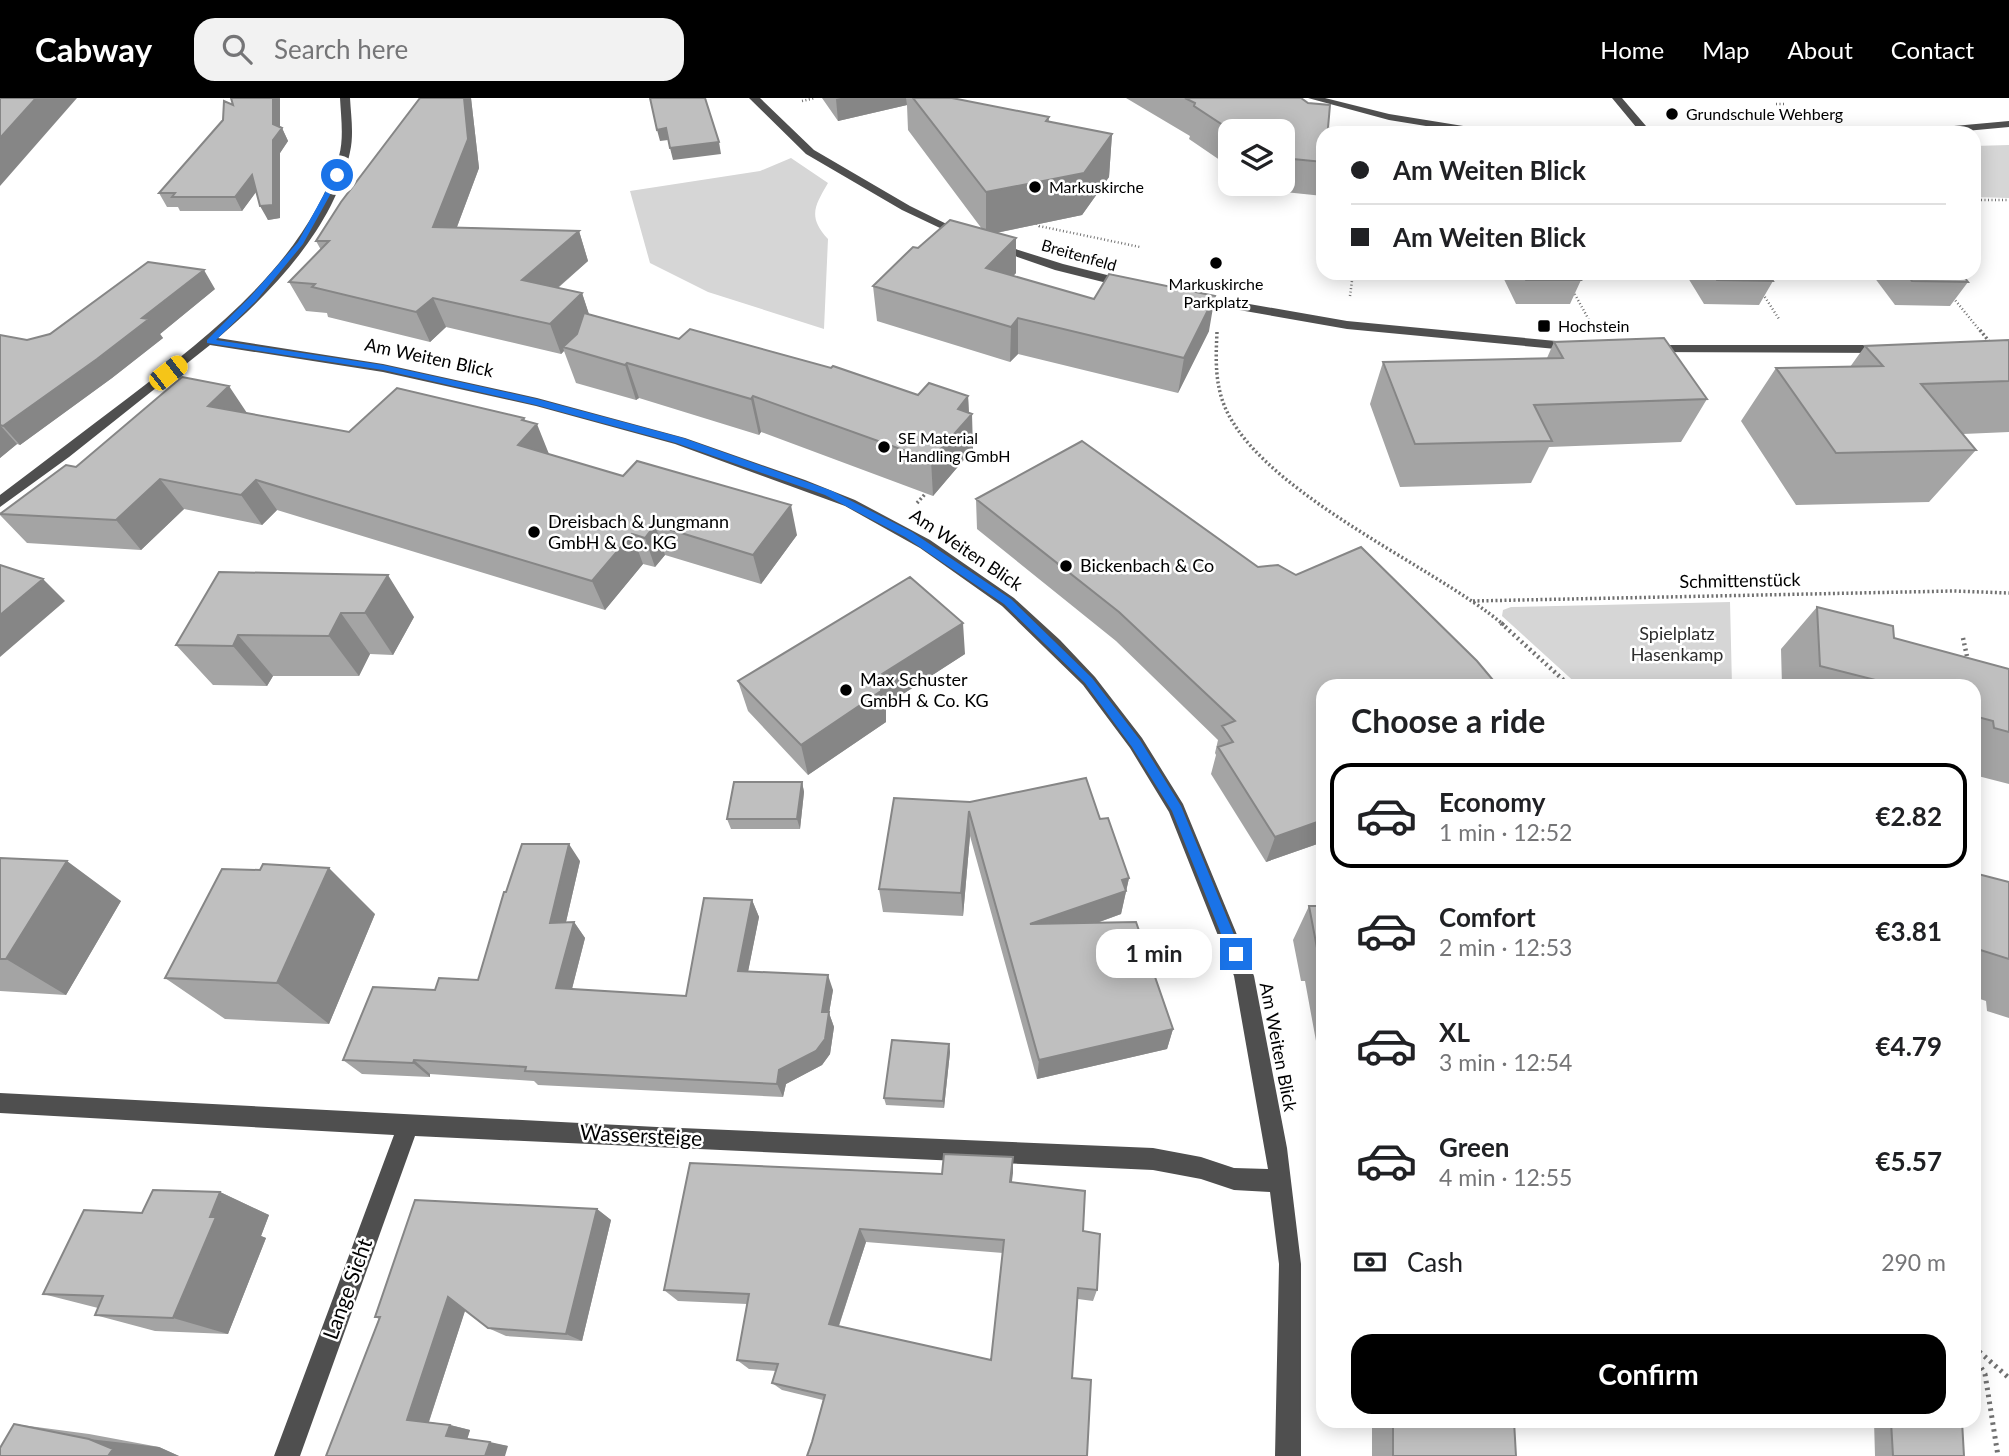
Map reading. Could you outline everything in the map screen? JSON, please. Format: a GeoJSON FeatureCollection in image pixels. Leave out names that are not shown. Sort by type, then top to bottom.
{"type":"FeatureCollection","features":[{"type":"Feature","properties":{"kind":"street"},"geometry":{"type":"LineString","coordinates":[[0,502],[209,341],[253,299],[301,243],[316,218],[345,154],[345,98]]}},
{"type":"Feature","properties":{"kind":"street","name":"Breitenfeld"},"geometry":{"type":"LineString","coordinates":[[754,98],[810,152],[928,220],[985,243],[1059,267],[1135,286]]}},
{"type":"Feature","properties":{"kind":"street"},"geometry":{"type":"LineString","coordinates":[[1313,98],[1389,117],[1445,126]]}},
{"type":"Feature","properties":{"kind":"street"},"geometry":{"type":"LineString","coordinates":[[1617,98],[1641,126]]}},
{"type":"Feature","properties":{"kind":"street"},"geometry":{"type":"LineString","coordinates":[[1981,127],[2009,124]]}},
{"type":"Feature","properties":{"kind":"street"},"geometry":{"type":"LineString","coordinates":[[1175,294],[1347,325],[1605,348]]}},
{"type":"Feature","properties":{"kind":"street","name":"Am Weiten Blick"},"geometry":{"type":"LineString","coordinates":[[209,341],[383,368],[537,402],[680,440],[828,493],[925,544],[1008,602],[1089,681],[1136,743],[1177,809],[1244,976],[1280,1181],[1290,1264],[1288,1456]]}},
{"type":"Feature","properties":{"kind":"street"},"geometry":{"type":"LineString","coordinates":[[1632,349],[1801,351],[1894,348]]}},
{"type":"Feature","properties":{"kind":"street","name":"Wassersteige"},"geometry":{"type":"LineString","coordinates":[[0,1103],[670,1139],[1153,1159],[1201,1168],[1234,1179],[1280,1181]]}},
{"type":"Feature","properties":{"kind":"street","name":"Lange Sicht"},"geometry":{"type":"LineString","coordinates":[[287,1456],[410,1123]]}},
{"type":"Feature","properties":{"kind":"path"},"geometry":{"type":"LineString","coordinates":[[1776,104],[1786,104]]}},
{"type":"Feature","properties":{"kind":"path"},"geometry":{"type":"LineString","coordinates":[[1981,200],[2009,200]]}},
{"type":"Feature","properties":{"kind":"path","name":"Breitenfeld"},"geometry":{"type":"LineString","coordinates":[[1030,217],[1039,226],[1140,247]]}},
{"type":"Feature","properties":{"kind":"path"},"geometry":{"type":"LineString","coordinates":[[1569,284],[1605,348]]}},
{"type":"Feature","properties":{"kind":"path"},"geometry":{"type":"LineString","coordinates":[[1756,284],[1801,351]]}},
{"type":"Feature","properties":{"kind":"path"},"geometry":{"type":"LineString","coordinates":[[1950,294],[1994,346]]}},
{"type":"Feature","properties":{"kind":"path"},"geometry":{"type":"LineString","coordinates":[[1226,304],[1217,333],[1215,376],[1221,402],[1246,445],[1266,466],[1301,492],[1472,601],[1521,639],[1563,679]]}},
{"type":"Feature","properties":{"kind":"path","name":"Schmittenstück"},"geometry":{"type":"LineString","coordinates":[[1472,601],[2009,593]]}},
{"type":"Feature","properties":{"kind":"path"},"geometry":{"type":"LineString","coordinates":[[1963,638],[1970,674]]}},
{"type":"Feature","properties":{"kind":"path"},"geometry":{"type":"LineString","coordinates":[[1981,1353],[2009,1378]]}},
{"type":"Feature","properties":{"kind":"path"},"geometry":{"type":"LineString","coordinates":[[1981,1367],[1985,1374],[1998,1456]]}},
{"type":"Feature","properties":{"kind":"green space"},"geometry":{"type":"Polygon","coordinates":[[[2009,145],[2009,198],[1981,197],[1981,146],[2009,145]]]}},
{"type":"Feature","properties":{"kind":"green space"},"geometry":{"type":"Polygon","coordinates":[[[791,158],[828,183],[815,212],[818,224],[828,239],[824,329],[708,292],[650,263],[630,191],[760,171],[791,158]]]}},
{"type":"Feature","properties":{"kind":"green space","name":"Spielplatz Hasenkamp"},"geometry":{"type":"Polygon","coordinates":[[[1730,602],[1732,679],[1571,679],[1502,616],[1503,610],[1511,607],[1730,602]]]}},
{"type":"Feature","properties":{"kind":"building"},"geometry":{"type":"Polygon","coordinates":[[[0,98],[36,98],[0,138],[0,98]]]}},
{"type":"Feature","properties":{"kind":"building"},"geometry":{"type":"Polygon","coordinates":[[[231,98],[273,98],[273,124],[282,128],[273,140],[273,205],[260,206],[252,175],[235,197],[172,197],[175,193],[159,193],[223,120],[224,101],[233,105],[231,98]]]}},
{"type":"Feature","properties":{"kind":"building"},"geometry":{"type":"Polygon","coordinates":[[[420,98],[464,98],[468,139],[433,227],[579,231],[522,280],[582,293],[550,324],[433,298],[416,312],[312,287],[315,284],[289,282],[329,241],[316,241],[341,202],[420,98]]]}},
{"type":"Feature","properties":{"kind":"building"},"geometry":{"type":"Polygon","coordinates":[[[650,98],[705,98],[719,142],[670,148],[666,128],[657,130],[650,98]]]}},
{"type":"Feature","properties":{"kind":"building"},"geometry":{"type":"Polygon","coordinates":[[[913,98],[952,98],[1049,117],[1046,121],[1112,134],[1084,173],[986,192],[913,98]]]}},
{"type":"Feature","properties":{"kind":"building"},"geometry":{"type":"Polygon","coordinates":[[[1185,98],[1301,98],[1308,103],[1330,105],[1328,126],[1316,126],[1316,161],[1295,159],[1295,119],[1218,119],[1218,122],[1194,106],[1195,103],[1185,98]]]}},
{"type":"Feature","properties":{"kind":"building"},"geometry":{"type":"Polygon","coordinates":[[[950,220],[1016,238],[986,268],[1094,299],[1109,274],[1215,296],[1184,358],[1018,318],[1011,327],[873,286],[913,247],[918,248],[950,220]]]}},
{"type":"Feature","properties":{"kind":"building"},"geometry":{"type":"Polygon","coordinates":[[[148,262],[204,270],[142,318],[149,319],[97,359],[3,426],[0,425],[0,335],[27,340],[50,334],[148,262]]]}},
{"type":"Feature","properties":{"kind":"building"},"geometry":{"type":"Polygon","coordinates":[[[1966,280],[1968,282],[1912,281],[1966,280]]]}},
{"type":"Feature","properties":{"kind":"building"},"geometry":{"type":"Polygon","coordinates":[[[584,313],[679,339],[690,329],[831,368],[833,366],[918,395],[929,383],[968,396],[958,409],[972,414],[931,460],[753,396],[751,399],[563,347],[577,334],[584,313]]]}},
{"type":"Feature","properties":{"kind":"building"},"geometry":{"type":"Polygon","coordinates":[[[1664,338],[1707,399],[1534,405],[1552,441],[1415,444],[1383,362],[1563,358],[1554,342],[1664,338]]]}},
{"type":"Feature","properties":{"kind":"building"},"geometry":{"type":"Polygon","coordinates":[[[2009,340],[2009,381],[1921,384],[1976,450],[1836,453],[1776,368],[1883,366],[1865,346],[2009,340]]]}},
{"type":"Feature","properties":{"kind":"building"},"geometry":{"type":"Polygon","coordinates":[[[182,377],[229,386],[208,406],[349,432],[397,388],[524,418],[522,420],[537,424],[518,445],[623,476],[637,461],[791,505],[753,555],[655,525],[645,538],[632,534],[592,581],[256,480],[241,495],[160,479],[116,520],[0,514],[66,465],[76,467],[182,377]]]}},
{"type":"Feature","properties":{"kind":"building"},"geometry":{"type":"Polygon","coordinates":[[[1082,441],[1258,567],[1278,565],[1296,575],[1361,547],[1492,679],[1316,679],[1316,822],[1275,837],[1218,747],[1233,742],[1222,726],[1235,721],[1119,612],[976,499],[1082,441]]]}},
{"type":"Feature","properties":{"kind":"building"},"geometry":{"type":"Polygon","coordinates":[[[0,565],[43,579],[0,615],[0,565]]]}},
{"type":"Feature","properties":{"kind":"building"},"geometry":{"type":"Polygon","coordinates":[[[219,572],[388,575],[365,613],[341,613],[329,636],[238,635],[233,646],[176,645],[219,572]]]}},
{"type":"Feature","properties":{"kind":"building"},"geometry":{"type":"Polygon","coordinates":[[[910,577],[963,623],[882,674],[881,691],[801,745],[738,681],[910,577]]]}},
{"type":"Feature","properties":{"kind":"building"},"geometry":{"type":"Polygon","coordinates":[[[1817,607],[1893,626],[1894,638],[2009,669],[2009,732],[1994,728],[1993,721],[1981,718],[1981,679],[1871,679],[1820,666],[1817,607]]]}},
{"type":"Feature","properties":{"kind":"building"},"geometry":{"type":"Polygon","coordinates":[[[1086,778],[1100,819],[1108,818],[1129,878],[1122,880],[1126,891],[1030,924],[1136,922],[1173,1029],[1039,1060],[969,811],[961,893],[879,889],[894,798],[970,802],[1086,778]]]}},
{"type":"Feature","properties":{"kind":"building"},"geometry":{"type":"Polygon","coordinates":[[[734,782],[802,782],[797,819],[727,819],[734,782]]]}},
{"type":"Feature","properties":{"kind":"building"},"geometry":{"type":"Polygon","coordinates":[[[522,844],[569,844],[550,923],[574,922],[556,988],[686,996],[704,898],[752,900],[738,971],[828,975],[822,1012],[829,1012],[825,1039],[816,1051],[779,1070],[777,1084],[525,1071],[526,1067],[414,1060],[413,1063],[343,1060],[373,987],[435,990],[439,978],[478,980],[504,892],[522,844]]]}},
{"type":"Feature","properties":{"kind":"building"},"geometry":{"type":"Polygon","coordinates":[[[0,858],[67,861],[6,959],[0,959],[0,858]]]}},
{"type":"Feature","properties":{"kind":"building"},"geometry":{"type":"Polygon","coordinates":[[[263,864],[329,868],[277,983],[165,978],[222,869],[260,870],[263,864]]]}},
{"type":"Feature","properties":{"kind":"building"},"geometry":{"type":"Polygon","coordinates":[[[1981,875],[2009,882],[2009,959],[1981,950],[1981,875]]]}},
{"type":"Feature","properties":{"kind":"building"},"geometry":{"type":"Polygon","coordinates":[[[1309,906],[1316,906],[1316,943],[1309,906]]]}},
{"type":"Feature","properties":{"kind":"building"},"geometry":{"type":"Polygon","coordinates":[[[892,1040],[949,1044],[943,1101],[884,1098],[892,1040]]]}},
{"type":"Feature","properties":{"kind":"building"},"geometry":{"type":"Polygon","coordinates":[[[944,1154],[1013,1157],[1010,1182],[1085,1191],[1083,1231],[1100,1234],[1097,1290],[1078,1288],[1072,1378],[1091,1380],[1087,1456],[807,1456],[825,1395],[772,1383],[778,1364],[737,1360],[749,1294],[664,1290],[690,1163],[942,1174],[944,1154]],[[860,1229],[829,1324],[991,1360],[1004,1240],[860,1229]]]}},
{"type":"Feature","properties":{"kind":"building"},"geometry":{"type":"Polygon","coordinates":[[[153,1190],[220,1192],[210,1217],[216,1217],[173,1318],[95,1315],[103,1296],[43,1294],[84,1210],[142,1213],[153,1190]]]}},
{"type":"Feature","properties":{"kind":"building"},"geometry":{"type":"Polygon","coordinates":[[[415,1200],[597,1209],[566,1334],[488,1328],[448,1297],[407,1420],[450,1425],[446,1436],[490,1442],[485,1456],[326,1456],[380,1317],[375,1317],[415,1200]]]}},
{"type":"Feature","properties":{"kind":"building"},"geometry":{"type":"Polygon","coordinates":[[[14,1424],[89,1439],[113,1449],[108,1456],[0,1456],[0,1448],[14,1424]]]}},
{"type":"Feature","properties":{"kind":"building"},"geometry":{"type":"Polygon","coordinates":[[[1393,1428],[1514,1428],[1516,1456],[1393,1456],[1393,1428]]]}},
{"type":"Feature","properties":{"kind":"building"},"geometry":{"type":"Polygon","coordinates":[[[1891,1428],[1962,1428],[1964,1456],[1893,1456],[1891,1428]]]}},
{"type":"Feature","properties":{"kind":"place","name":"Grundschule Wehberg"},"geometry":{"type":"Point","coordinates":[1672,114]}},
{"type":"Feature","properties":{"kind":"place","name":"Markuskirche"},"geometry":{"type":"Point","coordinates":[1035,187]}},
{"type":"Feature","properties":{"kind":"place","name":"Markuskirche Parkplatz"},"geometry":{"type":"Point","coordinates":[1216,263]}},
{"type":"Feature","properties":{"kind":"place","name":"Hochstein"},"geometry":{"type":"Point","coordinates":[1544,326]}},
{"type":"Feature","properties":{"kind":"place","name":"SE Material Handling GmbH"},"geometry":{"type":"Point","coordinates":[884,447]}},
{"type":"Feature","properties":{"kind":"place","name":"Dreisbach & Jungmann GmbH & Co. KG"},"geometry":{"type":"Point","coordinates":[534,532]}},
{"type":"Feature","properties":{"kind":"place","name":"Bickenbach & Co"},"geometry":{"type":"Point","coordinates":[1066,566]}},
{"type":"Feature","properties":{"kind":"place","name":"Max Schuster GmbH & Co. KG"},"geometry":{"type":"Point","coordinates":[846,690]}},
{"type":"Feature","properties":{"kind":"route"},"geometry":{"type":"LineString","coordinates":[[337,175],[301,243],[253,299],[209,341],[383,368],[537,402],[680,440],[828,493],[925,544],[1008,602],[1089,681],[1136,743],[1177,809],[1236,954]]}}]}
